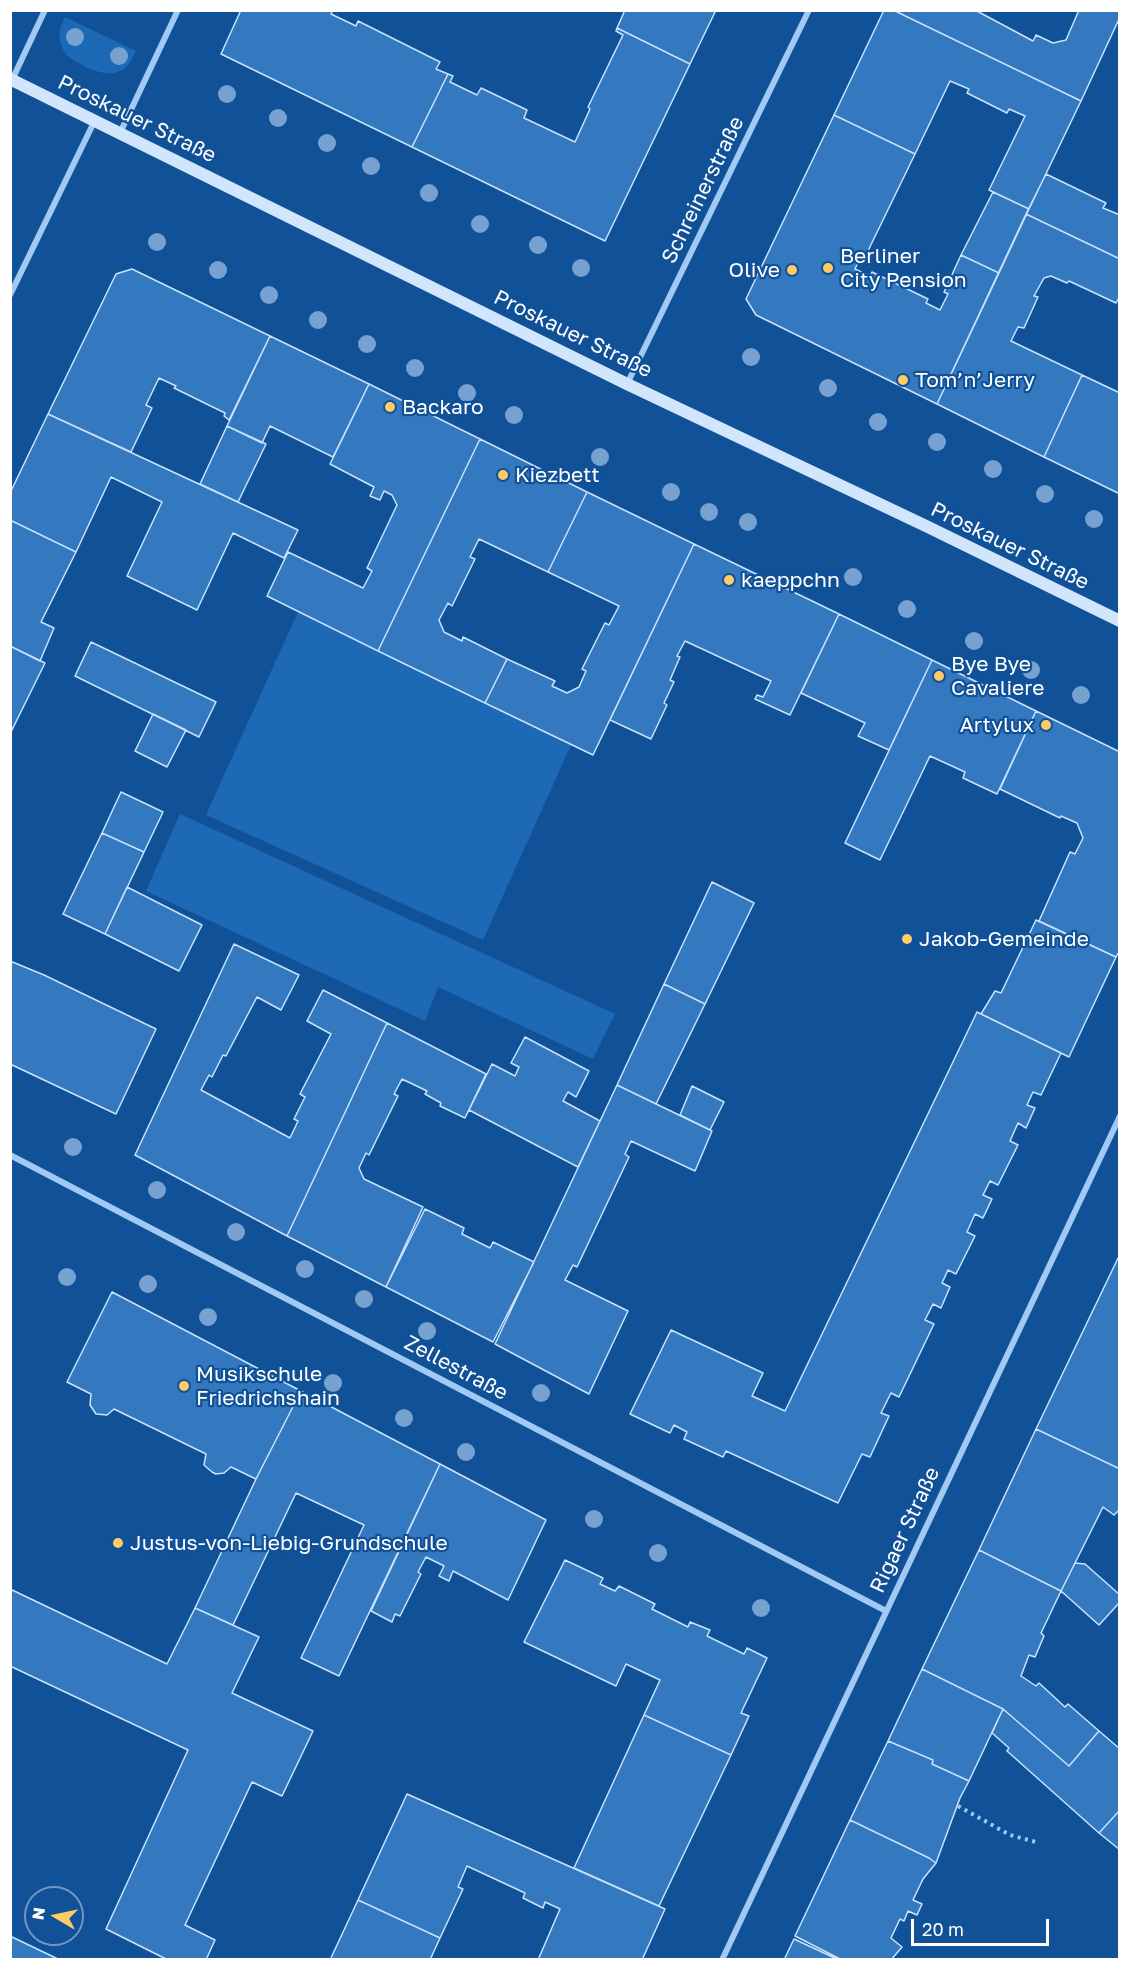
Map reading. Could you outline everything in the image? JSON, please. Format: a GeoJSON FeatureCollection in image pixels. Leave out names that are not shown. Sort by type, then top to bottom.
{"type":"FeatureCollection","features":[{"type":"Feature","properties":{"kind":"street"},"geometry":{"type":"LineString","coordinates":[[11,79],[45,10]]}},
{"type":"Feature","properties":{"kind":"street"},"geometry":{"type":"LineString","coordinates":[[120,133],[178,10]]}},
{"type":"Feature","properties":{"kind":"street","name":"Schreinerstraße"},"geometry":{"type":"LineString","coordinates":[[627,384],[809,10]]}},
{"type":"Feature","properties":{"kind":"street","name":"Proskauer Straße"},"geometry":{"type":"LineString","coordinates":[[11,79],[627,384],[926,526],[1119,621]]}},
{"type":"Feature","properties":{"kind":"street"},"geometry":{"type":"LineString","coordinates":[[10,295],[95,120]]}},
{"type":"Feature","properties":{"kind":"street","name":"Rigaer Straße"},"geometry":{"type":"LineString","coordinates":[[722,1959],[1119,1116]]}},
{"type":"Feature","properties":{"kind":"street","name":"Zellestraße"},"geometry":{"type":"LineString","coordinates":[[10,1155],[886,1611]]}},
{"type":"Feature","properties":{"kind":"path"},"geometry":{"type":"LineString","coordinates":[[958,1806],[1010,1835],[1036,1842]]}},
{"type":"Feature","properties":{"kind":"shaded area"},"geometry":{"type":"Polygon","coordinates":[[[65,17],[136,51],[125,68],[118,72],[103,73],[66,55],[60,36],[65,17]]]}},
{"type":"Feature","properties":{"kind":"shaded area"},"geometry":{"type":"Polygon","coordinates":[[[298,612],[571,745],[483,940],[206,815],[298,612]]]}},
{"type":"Feature","properties":{"kind":"shaded area"},"geometry":{"type":"Polygon","coordinates":[[[180,814],[615,1014],[593,1059],[438,987],[425,1021],[146,891],[180,814]]]}},
{"type":"Feature","properties":{"kind":"building"},"geometry":{"type":"Polygon","coordinates":[[[241,10],[333,10],[331,14],[356,26],[358,21],[440,62],[436,69],[448,74],[412,147],[221,54],[241,10]]]}},
{"type":"Feature","properties":{"kind":"building"},"geometry":{"type":"Polygon","coordinates":[[[625,10],[716,10],[690,64],[617,28],[625,10]]]}},
{"type":"Feature","properties":{"kind":"building"},"geometry":{"type":"Polygon","coordinates":[[[884,10],[893,10],[1081,101],[1029,209],[989,190],[1025,116],[1009,109],[1007,113],[967,93],[969,89],[950,81],[915,154],[834,115],[884,10]]]}},
{"type":"Feature","properties":{"kind":"building"},"geometry":{"type":"Polygon","coordinates":[[[893,10],[975,10],[1033,41],[1036,35],[1053,43],[1066,40],[1079,10],[1120,10],[1120,17],[1081,101],[893,10]]]}},
{"type":"Feature","properties":{"kind":"building"},"geometry":{"type":"Polygon","coordinates":[[[617,28],[690,64],[605,241],[412,147],[448,74],[453,76],[450,82],[477,95],[481,88],[527,110],[524,118],[575,142],[590,109],[588,107],[623,35],[616,31],[617,28]]]}},
{"type":"Feature","properties":{"kind":"building"},"geometry":{"type":"Polygon","coordinates":[[[834,115],[915,154],[866,255],[862,253],[855,269],[870,276],[872,272],[928,299],[926,303],[940,310],[948,294],[944,292],[961,255],[999,273],[937,404],[756,315],[746,299],[834,115]]]}},
{"type":"Feature","properties":{"kind":"building"},"geometry":{"type":"Polygon","coordinates":[[[1046,174],[1106,203],[1103,208],[1120,215],[1120,259],[1026,214],[1046,174]]]}},
{"type":"Feature","properties":{"kind":"building"},"geometry":{"type":"Polygon","coordinates":[[[993,192],[1029,209],[999,273],[961,255],[993,192]]]}},
{"type":"Feature","properties":{"kind":"building"},"geometry":{"type":"Polygon","coordinates":[[[1026,214],[1120,259],[1120,296],[1116,303],[1069,281],[1067,283],[1051,276],[1044,278],[1034,296],[1038,297],[1024,328],[1018,327],[1011,341],[1082,375],[1044,457],[937,404],[1026,214]]]}},
{"type":"Feature","properties":{"kind":"building"},"geometry":{"type":"Polygon","coordinates":[[[132,269],[270,336],[229,420],[224,416],[225,413],[174,388],[176,386],[159,378],[146,405],[152,408],[131,452],[48,414],[116,274],[132,269]]]}},
{"type":"Feature","properties":{"kind":"building"},"geometry":{"type":"Polygon","coordinates":[[[270,336],[369,384],[333,457],[270,426],[262,443],[227,426],[270,336]]]}},
{"type":"Feature","properties":{"kind":"building"},"geometry":{"type":"Polygon","coordinates":[[[1082,375],[1120,393],[1120,494],[1044,457],[1082,375]]]}},
{"type":"Feature","properties":{"kind":"building"},"geometry":{"type":"Polygon","coordinates":[[[369,384],[480,439],[378,651],[267,596],[288,552],[363,588],[372,571],[367,568],[397,505],[392,495],[384,491],[380,500],[370,496],[374,487],[330,464],[369,384]]]}},
{"type":"Feature","properties":{"kind":"building"},"geometry":{"type":"Polygon","coordinates":[[[48,414],[298,530],[284,558],[233,533],[197,610],[127,576],[162,502],[111,477],[76,552],[10,520],[10,493],[48,414]]]}},
{"type":"Feature","properties":{"kind":"building"},"geometry":{"type":"Polygon","coordinates":[[[227,426],[266,444],[238,502],[200,484],[227,426]]]}},
{"type":"Feature","properties":{"kind":"building"},"geometry":{"type":"Polygon","coordinates":[[[480,439],[587,492],[548,572],[479,539],[470,557],[475,559],[452,606],[448,603],[439,620],[444,632],[462,641],[463,637],[507,659],[485,703],[378,651],[480,439]]]}},
{"type":"Feature","properties":{"kind":"building"},"geometry":{"type":"Polygon","coordinates":[[[587,492],[694,544],[593,755],[485,703],[507,659],[555,681],[552,686],[567,693],[579,687],[586,671],[582,669],[605,623],[609,625],[619,606],[548,572],[587,492]]]}},
{"type":"Feature","properties":{"kind":"building"},"geometry":{"type":"Polygon","coordinates":[[[10,520],[76,552],[41,622],[54,628],[40,661],[10,646],[10,520]]]}},
{"type":"Feature","properties":{"kind":"building"},"geometry":{"type":"Polygon","coordinates":[[[694,544],[839,614],[790,715],[755,699],[757,695],[763,697],[771,681],[685,641],[677,656],[680,657],[670,680],[674,682],[664,703],[667,705],[651,739],[610,720],[694,544]]]}},
{"type":"Feature","properties":{"kind":"building"},"geometry":{"type":"Polygon","coordinates":[[[839,614],[932,660],[889,750],[858,736],[865,723],[801,693],[839,614]]]}},
{"type":"Feature","properties":{"kind":"building"},"geometry":{"type":"Polygon","coordinates":[[[91,642],[216,702],[199,737],[75,676],[91,642]]]}},
{"type":"Feature","properties":{"kind":"building"},"geometry":{"type":"Polygon","coordinates":[[[10,646],[45,663],[10,734],[10,646]]]}},
{"type":"Feature","properties":{"kind":"building"},"geometry":{"type":"Polygon","coordinates":[[[932,660],[1036,711],[997,794],[963,778],[965,772],[930,756],[880,860],[845,843],[932,660]]]}},
{"type":"Feature","properties":{"kind":"building"},"geometry":{"type":"Polygon","coordinates":[[[1036,711],[1120,752],[1120,950],[1116,957],[1039,921],[1070,852],[1075,854],[1083,838],[1077,823],[1061,816],[1060,818],[1000,789],[1036,711]]]}},
{"type":"Feature","properties":{"kind":"building"},"geometry":{"type":"Polygon","coordinates":[[[153,714],[186,730],[167,767],[135,751],[153,714]]]}},
{"type":"Feature","properties":{"kind":"building"},"geometry":{"type":"Polygon","coordinates":[[[121,792],[163,812],[144,852],[102,833],[121,792]]]}},
{"type":"Feature","properties":{"kind":"building"},"geometry":{"type":"Polygon","coordinates":[[[102,833],[144,852],[105,934],[63,914],[102,833]]]}},
{"type":"Feature","properties":{"kind":"building"},"geometry":{"type":"Polygon","coordinates":[[[712,882],[754,903],[705,1004],[664,984],[712,882]]]}},
{"type":"Feature","properties":{"kind":"building"},"geometry":{"type":"Polygon","coordinates":[[[127,887],[202,925],[179,971],[105,934],[127,887]]]}},
{"type":"Feature","properties":{"kind":"building"},"geometry":{"type":"Polygon","coordinates":[[[1036,920],[1116,957],[1069,1057],[981,1014],[995,991],[1001,993],[1036,920]]]}},
{"type":"Feature","properties":{"kind":"building"},"geometry":{"type":"Polygon","coordinates":[[[234,944],[299,975],[281,1010],[257,997],[226,1056],[223,1055],[212,1077],[209,1075],[201,1090],[290,1138],[298,1121],[294,1119],[305,1097],[300,1094],[331,1034],[307,1021],[323,990],[387,1023],[287,1236],[135,1155],[234,944]]]}},
{"type":"Feature","properties":{"kind":"building"},"geometry":{"type":"Polygon","coordinates":[[[10,961],[156,1029],[116,1114],[10,1064],[10,961]]]}},
{"type":"Feature","properties":{"kind":"building"},"geometry":{"type":"Polygon","coordinates":[[[664,984],[705,1004],[656,1104],[617,1085],[664,984]]]}},
{"type":"Feature","properties":{"kind":"building"},"geometry":{"type":"Polygon","coordinates":[[[977,1012],[1061,1053],[1041,1095],[1033,1092],[1027,1105],[1035,1108],[1026,1128],[1018,1123],[1010,1141],[1018,1145],[998,1185],[990,1181],[983,1195],[992,1199],[983,1218],[975,1214],[967,1232],[975,1236],[956,1274],[948,1270],[942,1283],[950,1287],[941,1308],[933,1304],[925,1320],[934,1324],[899,1397],[891,1393],[881,1413],[889,1416],[870,1457],[862,1454],[838,1503],[726,1451],[723,1457],[684,1439],[687,1432],[674,1425],[670,1433],[630,1414],[671,1330],[763,1373],[752,1396],[785,1411],[977,1012]]]}},
{"type":"Feature","properties":{"kind":"building"},"geometry":{"type":"Polygon","coordinates":[[[387,1023],[486,1074],[465,1118],[440,1106],[441,1103],[425,1094],[427,1091],[402,1079],[394,1094],[398,1096],[369,1155],[366,1153],[359,1168],[364,1179],[423,1207],[386,1287],[287,1236],[387,1023]]]}},
{"type":"Feature","properties":{"kind":"building"},"geometry":{"type":"Polygon","coordinates":[[[525,1037],[589,1071],[576,1097],[568,1092],[563,1101],[600,1121],[578,1167],[469,1110],[492,1064],[515,1076],[519,1067],[511,1063],[525,1037]]]}},
{"type":"Feature","properties":{"kind":"building"},"geometry":{"type":"Polygon","coordinates":[[[617,1085],[712,1131],[695,1171],[631,1141],[625,1154],[629,1157],[577,1267],[573,1265],[565,1280],[628,1311],[589,1394],[495,1344],[617,1085]]]}},
{"type":"Feature","properties":{"kind":"building"},"geometry":{"type":"Polygon","coordinates":[[[692,1086],[724,1102],[710,1130],[680,1115],[692,1086]]]}},
{"type":"Feature","properties":{"kind":"building"},"geometry":{"type":"Polygon","coordinates":[[[425,1209],[464,1228],[462,1234],[490,1248],[493,1242],[534,1262],[493,1342],[386,1287],[425,1209]]]}},
{"type":"Feature","properties":{"kind":"building"},"geometry":{"type":"Polygon","coordinates":[[[1120,1254],[1120,1469],[1036,1429],[1120,1254]]]}},
{"type":"Feature","properties":{"kind":"building","name":"Musikschule Friedrichshain"},"geometry":{"type":"Polygon","coordinates":[[[112,1292],[301,1391],[256,1479],[231,1467],[224,1473],[216,1474],[204,1465],[206,1454],[114,1409],[107,1415],[96,1414],[90,1405],[91,1394],[67,1382],[112,1292]]]}},
{"type":"Feature","properties":{"kind":"building"},"geometry":{"type":"Polygon","coordinates":[[[301,1391],[440,1464],[339,1676],[301,1658],[364,1525],[296,1493],[233,1625],[195,1608],[256,1479],[301,1391]]]}},
{"type":"Feature","properties":{"kind":"building"},"geometry":{"type":"Polygon","coordinates":[[[1036,1429],[1120,1469],[1120,1509],[1114,1515],[1103,1507],[1061,1591],[979,1550],[1036,1429]]]}},
{"type":"Feature","properties":{"kind":"building"},"geometry":{"type":"Polygon","coordinates":[[[440,1464],[546,1520],[508,1600],[453,1571],[449,1581],[439,1576],[444,1566],[426,1557],[418,1572],[421,1574],[400,1616],[395,1614],[392,1622],[371,1611],[440,1464]]]}},
{"type":"Feature","properties":{"kind":"building"},"geometry":{"type":"Polygon","coordinates":[[[979,1550],[1061,1591],[1041,1633],[1044,1636],[1035,1657],[1029,1655],[1021,1676],[1036,1686],[1039,1683],[1065,1707],[1068,1704],[1099,1731],[1069,1766],[1003,1709],[922,1669],[979,1550]]]}},
{"type":"Feature","properties":{"kind":"building"},"geometry":{"type":"Polygon","coordinates":[[[565,1560],[603,1578],[600,1584],[615,1591],[619,1586],[655,1604],[652,1609],[688,1627],[690,1622],[710,1630],[707,1636],[744,1654],[747,1648],[767,1658],[741,1713],[749,1716],[731,1755],[644,1715],[660,1680],[626,1664],[616,1686],[524,1642],[565,1560]]]}},
{"type":"Feature","properties":{"kind":"building"},"geometry":{"type":"Polygon","coordinates":[[[1075,1563],[1085,1564],[1120,1595],[1120,1602],[1099,1625],[1061,1591],[1075,1563]]]}},
{"type":"Feature","properties":{"kind":"building"},"geometry":{"type":"Polygon","coordinates":[[[10,1589],[167,1664],[195,1608],[259,1637],[232,1693],[313,1731],[282,1796],[252,1782],[185,1925],[215,1940],[206,1960],[168,1960],[106,1929],[188,1750],[10,1666],[10,1589]]]}},
{"type":"Feature","properties":{"kind":"building"},"geometry":{"type":"Polygon","coordinates":[[[922,1669],[1003,1709],[969,1781],[932,1764],[933,1760],[888,1741],[922,1669]]]}},
{"type":"Feature","properties":{"kind":"building"},"geometry":{"type":"Polygon","coordinates":[[[1003,1709],[1069,1766],[1099,1731],[1120,1749],[1120,1810],[1099,1833],[1007,1751],[1009,1748],[992,1733],[1003,1709]]]}},
{"type":"Feature","properties":{"kind":"building"},"geometry":{"type":"Polygon","coordinates":[[[644,1715],[731,1755],[659,1906],[574,1868],[644,1715]]]}},
{"type":"Feature","properties":{"kind":"building"},"geometry":{"type":"Polygon","coordinates":[[[888,1741],[933,1760],[932,1764],[969,1781],[960,1798],[936,1863],[850,1820],[888,1741]]]}},
{"type":"Feature","properties":{"kind":"building"},"geometry":{"type":"Polygon","coordinates":[[[407,1794],[665,1909],[642,1960],[538,1960],[560,1909],[545,1902],[543,1908],[523,1898],[525,1893],[467,1866],[458,1887],[463,1889],[440,1938],[358,1900],[407,1794]]]}},
{"type":"Feature","properties":{"kind":"building"},"geometry":{"type":"Polygon","coordinates":[[[1120,1810],[1120,1850],[1099,1833],[1120,1810]]]}},
{"type":"Feature","properties":{"kind":"building"},"geometry":{"type":"Polygon","coordinates":[[[850,1820],[936,1863],[923,1879],[913,1900],[922,1904],[917,1915],[908,1911],[904,1921],[900,1919],[891,1938],[902,1947],[891,1960],[842,1960],[795,1936],[850,1820]]]}},
{"type":"Feature","properties":{"kind":"building"},"geometry":{"type":"Polygon","coordinates":[[[358,1900],[440,1938],[430,1960],[330,1960],[358,1900]]]}},
{"type":"Feature","properties":{"kind":"building"},"geometry":{"type":"Polygon","coordinates":[[[10,1936],[24,1943],[24,1946],[31,1946],[60,1960],[10,1960],[10,1936]]]}},
{"type":"Feature","properties":{"kind":"building"},"geometry":{"type":"Polygon","coordinates":[[[794,1939],[839,1960],[784,1960],[794,1939]]]}},
{"type":"Feature","properties":{"kind":"place","name":"Berliner City Pension"},"geometry":{"type":"Point","coordinates":[828,268]}},
{"type":"Feature","properties":{"kind":"place","name":"Olive"},"geometry":{"type":"Point","coordinates":[792,270]}},
{"type":"Feature","properties":{"kind":"place","name":"Tom’n’Jerry"},"geometry":{"type":"Point","coordinates":[903,380]}},
{"type":"Feature","properties":{"kind":"place","name":"Backaro"},"geometry":{"type":"Point","coordinates":[390,407]}},
{"type":"Feature","properties":{"kind":"place","name":"Kiezbett"},"geometry":{"type":"Point","coordinates":[503,475]}},
{"type":"Feature","properties":{"kind":"place","name":"kaeppchn"},"geometry":{"type":"Point","coordinates":[729,580]}},
{"type":"Feature","properties":{"kind":"place","name":"Bye Bye Cavaliere"},"geometry":{"type":"Point","coordinates":[939,676]}},
{"type":"Feature","properties":{"kind":"place","name":"Artylux"},"geometry":{"type":"Point","coordinates":[1046,725]}},
{"type":"Feature","properties":{"kind":"place","name":"Jakob-Gemeinde"},"geometry":{"type":"Point","coordinates":[907,939]}},
{"type":"Feature","properties":{"kind":"place","name":"Musikschule Friedrichshain"},"geometry":{"type":"Point","coordinates":[184,1386]}},
{"type":"Feature","properties":{"kind":"place","name":"Justus-von-Liebig-Grundschule"},"geometry":{"type":"Point","coordinates":[118,1543]}}]}
